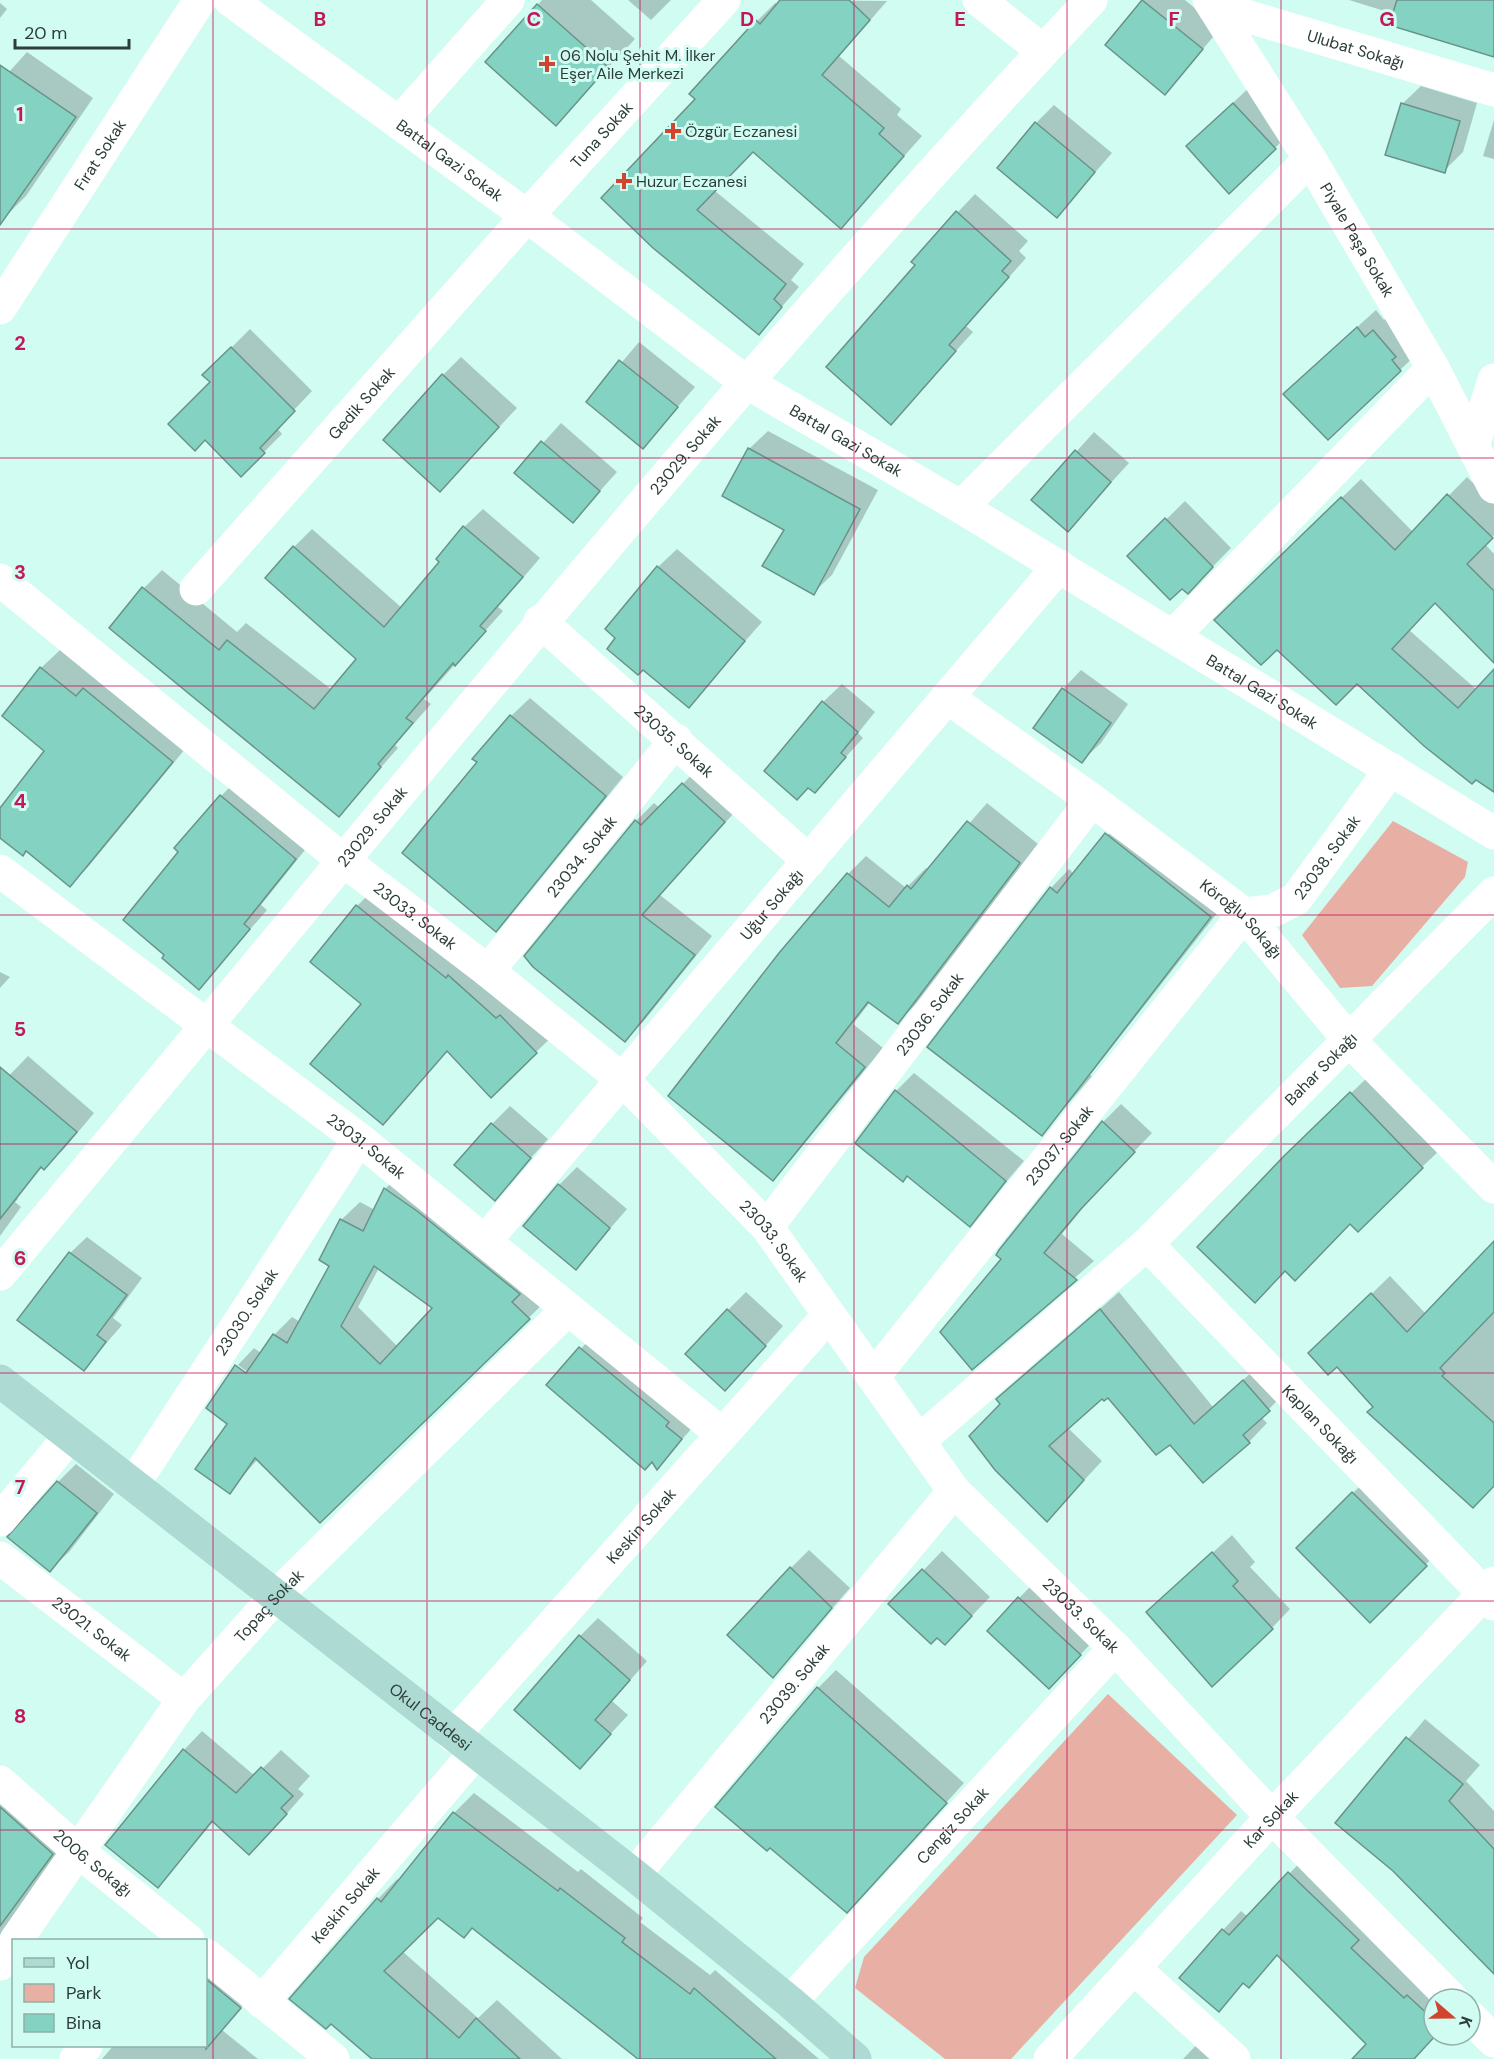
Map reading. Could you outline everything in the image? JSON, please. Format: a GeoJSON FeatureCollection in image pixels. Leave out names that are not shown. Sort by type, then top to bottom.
{"type":"FeatureCollection","features":[{"type":"Feature","properties":{"kind":"main road","name":"Okul Caddesi"},"geometry":{"type":"LineString","coordinates":[[0,1381],[464,1745],[634,1875],[790,2002],[855,2059]]}},
{"type":"Feature","properties":{"kind":"street","name":"Fırat Sokak"},"geometry":{"type":"LineString","coordinates":[[0,308],[200,0]]}},
{"type":"Feature","properties":{"kind":"street","name":"Battal Gazi Sokak"},"geometry":{"type":"LineString","coordinates":[[230,0],[527,216],[746,382],[1059,566],[1494,833]]}},
{"type":"Feature","properties":{"kind":"street"},"geometry":{"type":"LineString","coordinates":[[399,123],[508,0]]}},
{"type":"Feature","properties":{"kind":"street","name":"Tuna Sokak"},"geometry":{"type":"LineString","coordinates":[[527,216],[724,0]]}},
{"type":"Feature","properties":{"kind":"street"},"geometry":{"type":"LineString","coordinates":[[979,0],[1043,51]]}},
{"type":"Feature","properties":{"kind":"street","name":"23029. Sokak"},"geometry":{"type":"LineString","coordinates":[[0,1274],[207,1027],[540,621],[746,382],[1091,0]]}},
{"type":"Feature","properties":{"kind":"street","name":"Ulubat Sokağı"},"geometry":{"type":"LineString","coordinates":[[1212,4],[1494,90]]}},
{"type":"Feature","properties":{"kind":"street","name":"Piyale Paşa Sokak"},"geometry":{"type":"LineString","coordinates":[[1212,4],[1310,159],[1433,368],[1494,487]]}},
{"type":"Feature","properties":{"kind":"street"},"geometry":{"type":"LineString","coordinates":[[961,507],[1310,159]]}},
{"type":"Feature","properties":{"kind":"street","name":"Gedik Sokak"},"geometry":{"type":"LineString","coordinates":[[196,589],[527,216]]}},
{"type":"Feature","properties":{"kind":"street"},"geometry":{"type":"LineString","coordinates":[[1173,636],[1433,368]]}},
{"type":"Feature","properties":{"kind":"street"},"geometry":{"type":"LineString","coordinates":[[1473,446],[1491,400]]}},
{"type":"Feature","properties":{"kind":"street","name":"Uğur Sokağı"},"geometry":{"type":"LineString","coordinates":[[485,1241],[1059,566]]}},
{"type":"Feature","properties":{"kind":"street","name":"23033. Sokak"},"geometry":{"type":"LineString","coordinates":[[0,580],[344,861],[488,971],[624,1080],[767,1227],[954,1491],[1115,1648],[1272,1817],[1440,1987]]}},
{"type":"Feature","properties":{"kind":"street","name":"23035. Sokak"},"geometry":{"type":"LineString","coordinates":[[540,621],[809,861]]}},
{"type":"Feature","properties":{"kind":"street","name":"Köroğlu Sokağı"},"geometry":{"type":"LineString","coordinates":[[947,697],[1092,800],[1244,914],[1349,1040],[1494,1187]]}},
{"type":"Feature","properties":{"kind":"street","name":"23034. Sokak"},"geometry":{"type":"LineString","coordinates":[[488,971],[676,740]]}},
{"type":"Feature","properties":{"kind":"street","name":"23038. Sokak"},"geometry":{"type":"LineString","coordinates":[[1244,914],[1272,911],[1296,899],[1391,770]]}},
{"type":"Feature","properties":{"kind":"street","name":"23036. Sokak"},"geometry":{"type":"LineString","coordinates":[[767,1227],[1092,800]]}},
{"type":"Feature","properties":{"kind":"street","name":"23031. Sokak"},"geometry":{"type":"LineString","coordinates":[[0,872],[359,1139],[722,1434]]}},
{"type":"Feature","properties":{"kind":"street","name":"Bahar Sokağı"},"geometry":{"type":"LineString","coordinates":[[919,1441],[1147,1244],[1494,893]]}},
{"type":"Feature","properties":{"kind":"street","name":"23037. Sokak"},"geometry":{"type":"LineString","coordinates":[[874,1376],[1244,914]]}},
{"type":"Feature","properties":{"kind":"street","name":"23030. Sokak"},"geometry":{"type":"LineString","coordinates":[[133,1485],[359,1139]]}},
{"type":"Feature","properties":{"kind":"street","name":"Kaplan Sokağı"},"geometry":{"type":"LineString","coordinates":[[1147,1244],[1490,1593]]}},
{"type":"Feature","properties":{"kind":"street","name":"Topaç Sokak"},"geometry":{"type":"LineString","coordinates":[[17,1939],[184,1699],[276,1596],[568,1309]]}},
{"type":"Feature","properties":{"kind":"street","name":"Keskin Sokak"},"geometry":{"type":"LineString","coordinates":[[262,2002],[464,1745],[722,1434],[829,1315]]}},
{"type":"Feature","properties":{"kind":"street"},"geometry":{"type":"LineString","coordinates":[[0,1520],[70,1436]]}},
{"type":"Feature","properties":{"kind":"street","name":"23039. Sokak"},"geometry":{"type":"LineString","coordinates":[[634,1875],[954,1491]]}},
{"type":"Feature","properties":{"kind":"street","name":"23021. Sokak"},"geometry":{"type":"LineString","coordinates":[[0,1558],[184,1699]]}},
{"type":"Feature","properties":{"kind":"street","name":"Kar Sokak"},"geometry":{"type":"LineString","coordinates":[[1050,2059],[1272,1817],[1490,1593]]}},
{"type":"Feature","properties":{"kind":"street","name":"Cengiz Sokak"},"geometry":{"type":"LineString","coordinates":[[790,2002],[1115,1648]]}},
{"type":"Feature","properties":{"kind":"street","name":"2006. Sokağı"},"geometry":{"type":"LineString","coordinates":[[0,1782],[174,1936]]}},
{"type":"Feature","properties":{"kind":"street"},"geometry":{"type":"LineString","coordinates":[[0,1964],[12,1948]]}},
{"type":"Feature","properties":{"kind":"street"},"geometry":{"type":"LineString","coordinates":[[207,1956],[262,2002],[318,2054]]}},
{"type":"Feature","properties":{"kind":"street"},"geometry":{"type":"LineString","coordinates":[[1134,1968],[1234,2059]]}},
{"type":"Feature","properties":{"kind":"street"},"geometry":{"type":"LineString","coordinates":[[1482,2030],[1494,2042]]}},
{"type":"Feature","properties":{"kind":"street"},"geometry":{"type":"LineString","coordinates":[[76,2059],[85,2047]]}},
{"type":"Feature","properties":{"kind":"green space"},"geometry":{"type":"Polygon","coordinates":[[[1393,821],[1468,862],[1465,877],[1372,986],[1340,988],[1302,935],[1393,821]]]}},
{"type":"Feature","properties":{"kind":"green space"},"geometry":{"type":"Polygon","coordinates":[[[1108,1694],[1237,1815],[1011,2059],[945,2059],[855,1988],[864,1957],[1108,1694]]]}},
{"type":"Feature","properties":{"kind":"building"},"geometry":{"type":"Polygon","coordinates":[[[780,0],[849,0],[870,20],[822,75],[884,128],[879,134],[904,156],[841,229],[753,152],[697,210],[786,284],[774,299],[782,307],[759,335],[653,248],[601,198],[695,99],[689,94],[756,20],[760,24],[780,0]]]}},
{"type":"Feature","properties":{"kind":"building"},"geometry":{"type":"Polygon","coordinates":[[[1142,0],[1203,49],[1165,95],[1105,45],[1142,0]]]}},
{"type":"Feature","properties":{"kind":"building"},"geometry":{"type":"Polygon","coordinates":[[[1397,0],[1494,0],[1494,57],[1389,25],[1397,0]]]}},
{"type":"Feature","properties":{"kind":"building","name":"06 Nolu Şehit M. İlker Eşer Aile Merkezi"},"geometry":{"type":"Polygon","coordinates":[[[537,4],[608,67],[556,126],[485,62],[537,4]]]}},
{"type":"Feature","properties":{"kind":"building"},"geometry":{"type":"Polygon","coordinates":[[[0,65],[76,117],[0,225],[0,65]]]}},
{"type":"Feature","properties":{"kind":"building"},"geometry":{"type":"Polygon","coordinates":[[[1233,103],[1276,149],[1229,194],[1186,146],[1233,103]]]}},
{"type":"Feature","properties":{"kind":"building"},"geometry":{"type":"Polygon","coordinates":[[[1401,103],[1460,121],[1445,173],[1385,155],[1401,103]]]}},
{"type":"Feature","properties":{"kind":"building"},"geometry":{"type":"Polygon","coordinates":[[[1035,122],[1095,172],[1057,218],[997,168],[1035,122]]]}},
{"type":"Feature","properties":{"kind":"building"},"geometry":{"type":"Polygon","coordinates":[[[956,211],[1011,261],[1002,271],[1009,277],[949,345],[956,351],[891,425],[826,367],[915,265],[911,262],[956,211]]]}},
{"type":"Feature","properties":{"kind":"building"},"geometry":{"type":"Polygon","coordinates":[[[1357,327],[1365,337],[1373,330],[1396,357],[1392,360],[1401,371],[1328,440],[1283,394],[1357,327]]]}},
{"type":"Feature","properties":{"kind":"building"},"geometry":{"type":"Polygon","coordinates":[[[231,347],[295,411],[260,448],[265,453],[241,477],[205,440],[195,451],[168,424],[210,382],[202,375],[231,347]]]}},
{"type":"Feature","properties":{"kind":"building"},"geometry":{"type":"Polygon","coordinates":[[[619,360],[678,407],[643,449],[586,402],[619,360]]]}},
{"type":"Feature","properties":{"kind":"building"},"geometry":{"type":"Polygon","coordinates":[[[442,374],[499,427],[440,492],[383,440],[442,374]]]}},
{"type":"Feature","properties":{"kind":"building"},"geometry":{"type":"Polygon","coordinates":[[[541,441],[600,491],[573,523],[514,473],[541,441]]]}},
{"type":"Feature","properties":{"kind":"building"},"geometry":{"type":"Polygon","coordinates":[[[748,448],[860,509],[814,595],[762,566],[784,530],[722,496],[748,448]]]}},
{"type":"Feature","properties":{"kind":"building"},"geometry":{"type":"Polygon","coordinates":[[[1075,450],[1111,482],[1068,532],[1031,500],[1075,450]]]}},
{"type":"Feature","properties":{"kind":"building"},"geometry":{"type":"Polygon","coordinates":[[[1447,494],[1493,538],[1467,564],[1494,591],[1494,663],[1435,603],[1392,649],[1458,708],[1494,669],[1494,792],[1476,780],[1472,784],[1424,746],[1357,684],[1336,705],[1277,650],[1261,665],[1214,620],[1341,497],[1395,550],[1447,494]]]}},
{"type":"Feature","properties":{"kind":"building"},"geometry":{"type":"Polygon","coordinates":[[[1165,518],[1213,567],[1188,594],[1182,589],[1170,600],[1127,556],[1165,518]]]}},
{"type":"Feature","properties":{"kind":"building"},"geometry":{"type":"Polygon","coordinates":[[[463,526],[523,577],[480,626],[486,631],[455,666],[453,663],[406,718],[413,723],[378,764],[381,767],[339,817],[109,628],[142,587],[219,650],[227,640],[314,709],[356,659],[265,578],[293,546],[384,627],[439,562],[436,559],[463,526]]]}},
{"type":"Feature","properties":{"kind":"building"},"geometry":{"type":"Polygon","coordinates":[[[657,566],[745,641],[689,708],[643,670],[638,675],[607,649],[615,638],[605,629],[657,566]]]}},
{"type":"Feature","properties":{"kind":"building"},"geometry":{"type":"Polygon","coordinates":[[[40,667],[76,696],[83,688],[173,762],[70,887],[26,851],[23,856],[0,838],[0,808],[44,751],[2,716],[40,667]]]}},
{"type":"Feature","properties":{"kind":"building"},"geometry":{"type":"Polygon","coordinates":[[[1062,688],[1111,723],[1082,763],[1033,728],[1062,688]]]}},
{"type":"Feature","properties":{"kind":"building"},"geometry":{"type":"Polygon","coordinates":[[[822,701],[858,732],[841,753],[846,757],[815,793],[808,788],[797,800],[764,771],[822,701]]]}},
{"type":"Feature","properties":{"kind":"building"},"geometry":{"type":"Polygon","coordinates":[[[510,715],[606,796],[496,932],[402,853],[477,762],[472,759],[510,715]]]}},
{"type":"Feature","properties":{"kind":"building"},"geometry":{"type":"Polygon","coordinates":[[[682,783],[725,822],[642,915],[695,955],[625,1042],[533,967],[524,956],[635,820],[641,825],[682,783]]]}},
{"type":"Feature","properties":{"kind":"building"},"geometry":{"type":"Polygon","coordinates":[[[220,795],[296,859],[244,924],[250,929],[199,990],[162,958],[164,955],[123,920],[178,852],[174,848],[220,795]]]}},
{"type":"Feature","properties":{"kind":"building"},"geometry":{"type":"Polygon","coordinates":[[[967,821],[1020,863],[898,1024],[868,1002],[836,1043],[865,1067],[773,1181],[668,1096],[779,953],[847,873],[889,907],[907,885],[911,889],[967,821]]]}},
{"type":"Feature","properties":{"kind":"building"},"geometry":{"type":"Polygon","coordinates":[[[1105,833],[1211,917],[1042,1136],[927,1047],[1050,887],[1057,893],[1105,833]]]}},
{"type":"Feature","properties":{"kind":"building"},"geometry":{"type":"Polygon","coordinates":[[[356,905],[446,978],[448,975],[496,1018],[500,1015],[537,1053],[491,1098],[447,1051],[383,1125],[310,1064],[361,1004],[310,962],[356,905]]]}},
{"type":"Feature","properties":{"kind":"building"},"geometry":{"type":"Polygon","coordinates":[[[0,1067],[77,1132],[44,1170],[41,1167],[0,1219],[0,1067]]]}},
{"type":"Feature","properties":{"kind":"building"},"geometry":{"type":"Polygon","coordinates":[[[895,1090],[1006,1181],[970,1227],[907,1176],[903,1182],[855,1143],[895,1090]]]}},
{"type":"Feature","properties":{"kind":"building"},"geometry":{"type":"Polygon","coordinates":[[[1350,1092],[1423,1168],[1358,1232],[1350,1224],[1295,1281],[1285,1271],[1255,1303],[1197,1247],[1284,1156],[1350,1092]]]}},
{"type":"Feature","properties":{"kind":"building"},"geometry":{"type":"Polygon","coordinates":[[[1102,1121],[1135,1152],[1080,1210],[1044,1253],[1077,1280],[972,1370],[940,1332],[1001,1259],[996,1255],[999,1250],[1102,1121]]]}},
{"type":"Feature","properties":{"kind":"building"},"geometry":{"type":"Polygon","coordinates":[[[491,1123],[531,1158],[495,1201],[454,1165],[491,1123]]]}},
{"type":"Feature","properties":{"kind":"building"},"geometry":{"type":"Polygon","coordinates":[[[558,1184],[610,1228],[576,1270],[523,1226],[558,1184]]]}},
{"type":"Feature","properties":{"kind":"building"},"geometry":{"type":"Polygon","coordinates":[[[384,1188],[417,1211],[520,1294],[512,1302],[530,1319],[320,1523],[255,1458],[230,1494],[195,1469],[227,1424],[206,1408],[235,1365],[246,1373],[273,1334],[287,1343],[329,1266],[319,1260],[340,1219],[363,1231],[384,1188]],[[374,1266],[341,1326],[380,1364],[432,1308],[374,1266]]]}},
{"type":"Feature","properties":{"kind":"building"},"geometry":{"type":"Polygon","coordinates":[[[1494,1241],[1494,1312],[1440,1368],[1445,1373],[1442,1376],[1494,1423],[1494,1486],[1473,1508],[1367,1412],[1373,1407],[1337,1367],[1328,1375],[1308,1353],[1371,1293],[1407,1332],[1494,1241]]]}},
{"type":"Feature","properties":{"kind":"building"},"geometry":{"type":"Polygon","coordinates":[[[69,1252],[127,1295],[97,1335],[106,1342],[84,1371],[17,1320],[69,1252]]]}},
{"type":"Feature","properties":{"kind":"building"},"geometry":{"type":"Polygon","coordinates":[[[727,1309],[766,1346],[725,1391],[685,1354],[727,1309]]]}},
{"type":"Feature","properties":{"kind":"building"},"geometry":{"type":"Polygon","coordinates":[[[1100,1309],[1194,1424],[1243,1380],[1270,1411],[1243,1435],[1250,1443],[1203,1483],[1170,1445],[1156,1455],[1108,1398],[1104,1401],[1102,1399],[1049,1446],[1084,1480],[1047,1522],[995,1470],[969,1436],[1000,1404],[996,1399],[1100,1309]]]}},
{"type":"Feature","properties":{"kind":"building"},"geometry":{"type":"Polygon","coordinates":[[[579,1347],[669,1422],[666,1426],[682,1439],[657,1470],[652,1462],[645,1470],[546,1385],[579,1347]]]}},
{"type":"Feature","properties":{"kind":"building"},"geometry":{"type":"Polygon","coordinates":[[[57,1481],[97,1513],[50,1572],[7,1537],[57,1481]]]}},
{"type":"Feature","properties":{"kind":"building"},"geometry":{"type":"Polygon","coordinates":[[[1352,1492],[1427,1566],[1370,1623],[1296,1548],[1352,1492]]]}},
{"type":"Feature","properties":{"kind":"building"},"geometry":{"type":"Polygon","coordinates":[[[1212,1552],[1238,1581],[1233,1586],[1273,1629],[1212,1687],[1146,1612],[1212,1552]]]}},
{"type":"Feature","properties":{"kind":"building"},"geometry":{"type":"Polygon","coordinates":[[[790,1567],[832,1608],[773,1678],[727,1635],[790,1567]]]}},
{"type":"Feature","properties":{"kind":"building"},"geometry":{"type":"Polygon","coordinates":[[[922,1569],[972,1616],[945,1645],[937,1638],[931,1644],[888,1604],[922,1569]]]}},
{"type":"Feature","properties":{"kind":"building"},"geometry":{"type":"Polygon","coordinates":[[[1018,1597],[1081,1655],[1049,1689],[987,1631],[1018,1597]]]}},
{"type":"Feature","properties":{"kind":"building"},"geometry":{"type":"Polygon","coordinates":[[[579,1635],[630,1680],[595,1720],[611,1734],[580,1769],[514,1710],[579,1635]]]}},
{"type":"Feature","properties":{"kind":"building"},"geometry":{"type":"Polygon","coordinates":[[[817,1687],[947,1803],[847,1913],[770,1848],[767,1851],[715,1807],[817,1687]]]}},
{"type":"Feature","properties":{"kind":"building"},"geometry":{"type":"Polygon","coordinates":[[[1406,1737],[1463,1784],[1449,1801],[1494,1849],[1494,1974],[1393,1871],[1335,1823],[1406,1737]]]}},
{"type":"Feature","properties":{"kind":"building"},"geometry":{"type":"Polygon","coordinates":[[[183,1749],[236,1793],[261,1767],[293,1796],[281,1808],[287,1814],[249,1855],[212,1821],[158,1888],[105,1845],[183,1749]]]}},
{"type":"Feature","properties":{"kind":"building"},"geometry":{"type":"Polygon","coordinates":[[[0,1807],[53,1854],[0,1926],[0,1807]]]}},
{"type":"Feature","properties":{"kind":"building"},"geometry":{"type":"Polygon","coordinates":[[[453,1812],[558,1891],[560,1888],[625,1938],[622,1942],[690,1994],[694,1988],[776,2059],[638,2059],[472,1928],[464,1938],[438,1918],[384,1971],[459,2038],[476,2018],[520,2059],[372,2059],[331,2024],[326,2029],[289,1999],[377,1898],[381,1902],[453,1812]]]}},
{"type":"Feature","properties":{"kind":"building"},"geometry":{"type":"Polygon","coordinates":[[[1288,1872],[1359,1940],[1351,1948],[1404,1998],[1407,1995],[1422,2009],[1422,2047],[1425,2047],[1414,2059],[1352,2059],[1366,2044],[1277,1955],[1249,1988],[1243,1983],[1219,2012],[1179,1978],[1222,1929],[1229,1935],[1288,1872]]]}},
{"type":"Feature","properties":{"kind":"building"},"geometry":{"type":"Polygon","coordinates":[[[207,1980],[241,2008],[206,2049],[207,2047],[207,1980]]]}},
{"type":"Feature","properties":{"kind":"place","name":"06 Nolu Şehit M. İlker Eşer Aile Merkezi"},"geometry":{"type":"Point","coordinates":[547,64]}},
{"type":"Feature","properties":{"kind":"place","name":"Özgür Eczanesi"},"geometry":{"type":"Point","coordinates":[673,131]}},
{"type":"Feature","properties":{"kind":"place","name":"Huzur Eczanesi"},"geometry":{"type":"Point","coordinates":[624,181]}}]}
